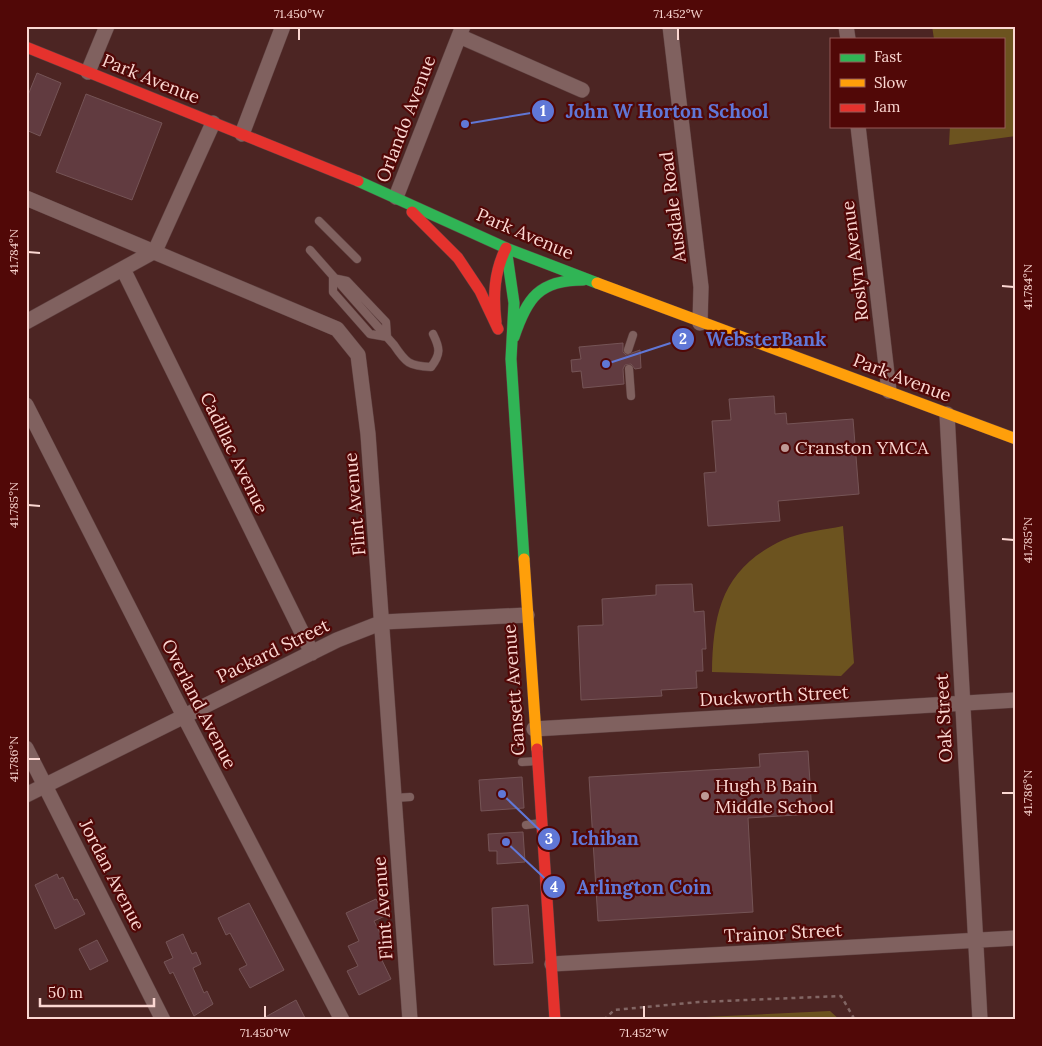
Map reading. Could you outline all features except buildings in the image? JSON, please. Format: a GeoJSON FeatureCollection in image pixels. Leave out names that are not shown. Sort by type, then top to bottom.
{"type":"FeatureCollection","features":[{"type":"Feature","properties":{"kind":"main road","name":"Park Avenue"},"geometry":{"type":"LineString","coordinates":[[26,46],[396,197],[506,248],[700,323],[1016,439]]}},
{"type":"Feature","properties":{"kind":"main road"},"geometry":{"type":"LineString","coordinates":[[396,197],[458,258],[480,291],[498,329]]}},
{"type":"Feature","properties":{"kind":"main road","name":"Gansett Avenue"},"geometry":{"type":"LineString","coordinates":[[506,248],[496,272],[494,304],[498,329],[511,358]]}},
{"type":"Feature","properties":{"kind":"main road","name":"Gansett Avenue"},"geometry":{"type":"LineString","coordinates":[[506,248],[513,285],[514,337],[511,358],[534,729],[556,1020]]}},
{"type":"Feature","properties":{"kind":"main road"},"geometry":{"type":"LineString","coordinates":[[514,337],[529,300],[537,293],[551,283],[568,279],[592,281]]}},
{"type":"Feature","properties":{"kind":"street"},"geometry":{"type":"LineString","coordinates":[[88,72],[106,26]]}},
{"type":"Feature","properties":{"kind":"street"},"geometry":{"type":"LineString","coordinates":[[242,134],[283,26]]}},
{"type":"Feature","properties":{"kind":"street","name":"Ausdale Road"},"geometry":{"type":"LineString","coordinates":[[670,26],[701,288],[700,323]]}},
{"type":"Feature","properties":{"kind":"street"},"geometry":{"type":"LineString","coordinates":[[461,31],[582,90]]}},
{"type":"Feature","properties":{"kind":"street","name":"Orlando Avenue"},"geometry":{"type":"LineString","coordinates":[[396,197],[461,31]]}},
{"type":"Feature","properties":{"kind":"street"},"geometry":{"type":"LineString","coordinates":[[26,322],[155,251],[213,123]]}},
{"type":"Feature","properties":{"kind":"street","name":"Roslyn Avenue"},"geometry":{"type":"LineString","coordinates":[[858,128],[889,392]]}},
{"type":"Feature","properties":{"kind":"street","name":"Flint Avenue"},"geometry":{"type":"LineString","coordinates":[[26,198],[337,329],[358,355],[368,434],[384,622],[410,1020]]}},
{"type":"Feature","properties":{"kind":"street","name":"Cadillac Avenue"},"geometry":{"type":"LineString","coordinates":[[123,269],[312,653]]}},
{"type":"Feature","properties":{"kind":"street","name":"Overland Avenue"},"geometry":{"type":"LineString","coordinates":[[26,405],[184,716],[342,1020]]}},
{"type":"Feature","properties":{"kind":"street","name":"Oak Street"},"geometry":{"type":"LineString","coordinates":[[947,414],[980,1020]]}},
{"type":"Feature","properties":{"kind":"street","name":"Packard Street"},"geometry":{"type":"LineString","coordinates":[[26,795],[337,640],[384,622],[527,616]]}},
{"type":"Feature","properties":{"kind":"street","name":"Duckworth Street"},"geometry":{"type":"LineString","coordinates":[[534,729],[1016,700]]}},
{"type":"Feature","properties":{"kind":"street","name":"Jordan Avenue"},"geometry":{"type":"LineString","coordinates":[[26,748],[163,1020]]}},
{"type":"Feature","properties":{"kind":"street","name":"Trainor Street"},"geometry":{"type":"LineString","coordinates":[[552,964],[1016,938]]}},
{"type":"Feature","properties":{"kind":"lane"},"geometry":{"type":"LineString","coordinates":[[319,221],[356,259]]}},
{"type":"Feature","properties":{"kind":"lane"},"geometry":{"type":"LineString","coordinates":[[310,250],[332,278],[387,338],[405,362],[431,367],[438,358],[440,348],[433,334]]}},
{"type":"Feature","properties":{"kind":"lane"},"geometry":{"type":"LineString","coordinates":[[628,350],[633,335]]}},
{"type":"Feature","properties":{"kind":"lane"},"geometry":{"type":"LineString","coordinates":[[630,370],[631,396]]}},
{"type":"Feature","properties":{"kind":"lane"},"geometry":{"type":"LineString","coordinates":[[522,762],[537,761]]}},
{"type":"Feature","properties":{"kind":"lane"},"geometry":{"type":"LineString","coordinates":[[394,798],[410,797]]}},
{"type":"Feature","properties":{"kind":"lane"},"geometry":{"type":"LineString","coordinates":[[526,824],[541,823]]}},
{"type":"Feature","properties":{"kind":"path"},"geometry":{"type":"LineString","coordinates":[[604,1020],[614,1010],[699,1002],[841,996],[855,1020]]}},
{"type":"Feature","properties":{"kind":"shaded area"},"geometry":{"type":"Polygon","coordinates":[[[932,26],[1016,26],[1016,136],[949,145],[950,128],[1004,128],[1004,38],[934,38],[932,26]]]}},
{"type":"Feature","properties":{"kind":"shaded area"},"geometry":{"type":"Polygon","coordinates":[[[843,526],[854,663],[841,676],[712,672],[715,630],[719,611],[725,594],[734,578],[763,551],[783,540],[805,533],[843,526]]]}},
{"type":"Feature","properties":{"kind":"shaded area"},"geometry":{"type":"Polygon","coordinates":[[[830,1011],[840,1020],[642,1020],[830,1011]]]}},
{"type":"Feature","properties":{"kind":"traffic: fast"},"geometry":{"type":"LineString","coordinates":[[358,181],[506,248],[597,283]]}},
{"type":"Feature","properties":{"kind":"traffic: fast"},"geometry":{"type":"LineString","coordinates":[[506,248],[514,303],[511,359],[524,559]]}},
{"type":"Feature","properties":{"kind":"traffic: fast"},"geometry":{"type":"LineString","coordinates":[[514,337],[524,312],[537,294],[555,283],[583,280]]}},
{"type":"Feature","properties":{"kind":"traffic: slow"},"geometry":{"type":"LineString","coordinates":[[597,283],[1016,439]]}},
{"type":"Feature","properties":{"kind":"traffic: slow"},"geometry":{"type":"LineString","coordinates":[[524,559],[537,749]]}},
{"type":"Feature","properties":{"kind":"traffic: jam"},"geometry":{"type":"LineString","coordinates":[[26,47],[358,181]]}},
{"type":"Feature","properties":{"kind":"traffic: jam"},"geometry":{"type":"LineString","coordinates":[[412,212],[458,258],[480,291],[498,329]]}},
{"type":"Feature","properties":{"kind":"traffic: jam"},"geometry":{"type":"LineString","coordinates":[[496,322],[495,284],[506,248]]}},
{"type":"Feature","properties":{"kind":"traffic: jam"},"geometry":{"type":"LineString","coordinates":[[537,749],[555,1020]]}},
{"type":"Feature","properties":{"kind":"place","name":"John W Horton School"},"geometry":{"type":"Point","coordinates":[465,124]}},
{"type":"Feature","properties":{"kind":"place","name":"WebsterBank"},"geometry":{"type":"Point","coordinates":[606,364]}},
{"type":"Feature","properties":{"kind":"place","name":"Cranston YMCA"},"geometry":{"type":"Point","coordinates":[785,448]}},
{"type":"Feature","properties":{"kind":"place","name":"Ichiban"},"geometry":{"type":"Point","coordinates":[502,794]}},
{"type":"Feature","properties":{"kind":"place","name":"Hugh B Bain Middle School"},"geometry":{"type":"Point","coordinates":[705,796]}},
{"type":"Feature","properties":{"kind":"place","name":"Arlington Coin"},"geometry":{"type":"Point","coordinates":[506,842]}}]}
